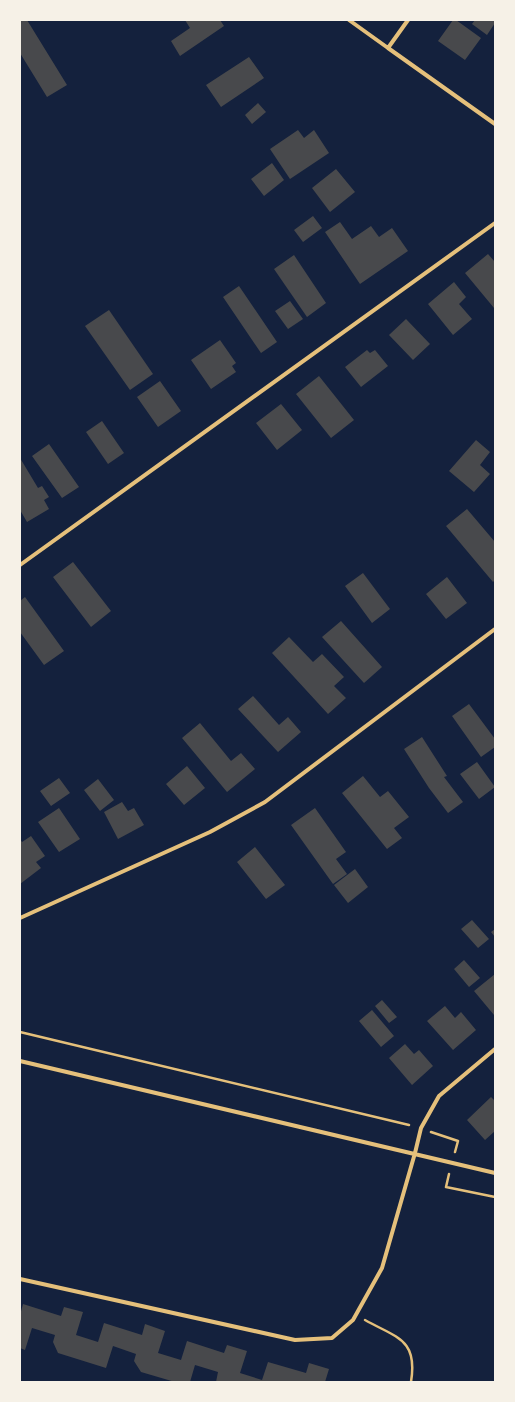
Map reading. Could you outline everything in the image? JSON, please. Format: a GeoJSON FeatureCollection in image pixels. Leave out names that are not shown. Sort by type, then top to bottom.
{"type":"FeatureCollection","features":[{"type":"Feature","properties":{"kind":"street"},"geometry":{"type":"LineString","coordinates":[[349,20],[495,124]]}},
{"type":"Feature","properties":{"kind":"street"},"geometry":{"type":"LineString","coordinates":[[388,48],[408,20]]}},
{"type":"Feature","properties":{"kind":"street"},"geometry":{"type":"LineString","coordinates":[[20,565],[495,223]]}},
{"type":"Feature","properties":{"kind":"street"},"geometry":{"type":"LineString","coordinates":[[20,918],[210,832],[266,802],[495,629]]}},
{"type":"Feature","properties":{"kind":"street"},"geometry":{"type":"LineString","coordinates":[[20,1279],[295,1340],[332,1338],[353,1320],[382,1268],[421,1128],[439,1096],[495,1049]]}},
{"type":"Feature","properties":{"kind":"street"},"geometry":{"type":"LineString","coordinates":[[20,1061],[415,1153],[451,1163],[495,1172]]}},
{"type":"Feature","properties":{"kind":"path"},"geometry":{"type":"LineString","coordinates":[[20,1032],[421,1128],[458,1141],[451,1163],[446,1187],[495,1197]]}},
{"type":"Feature","properties":{"kind":"path"},"geometry":{"type":"LineString","coordinates":[[356,1315],[400,1338],[406,1345],[412,1355],[414,1365],[411,1382]]}},
{"type":"Feature","properties":{"kind":"building"},"geometry":{"type":"Polygon","coordinates":[[[20,20],[27,20],[67,85],[47,97],[20,53],[20,20]]]}},
{"type":"Feature","properties":{"kind":"building"},"geometry":{"type":"Polygon","coordinates":[[[185,20],[220,20],[224,26],[180,56],[171,41],[190,28],[185,20]]]}},
{"type":"Feature","properties":{"kind":"building"},"geometry":{"type":"Polygon","coordinates":[[[453,20],[456,20],[481,38],[465,60],[438,41],[453,20]]]}},
{"type":"Feature","properties":{"kind":"building"},"geometry":{"type":"Polygon","coordinates":[[[475,20],[495,20],[495,23],[487,35],[472,24],[475,20]]]}},
{"type":"Feature","properties":{"kind":"building"},"geometry":{"type":"Polygon","coordinates":[[[249,57],[264,78],[221,107],[206,85],[249,57]]]}},
{"type":"Feature","properties":{"kind":"building"},"geometry":{"type":"Polygon","coordinates":[[[258,103],[266,112],[252,124],[245,115],[258,103]]]}},
{"type":"Feature","properties":{"kind":"building"},"geometry":{"type":"Polygon","coordinates":[[[298,130],[304,138],[314,130],[329,153],[290,179],[270,149],[298,130]]]}},
{"type":"Feature","properties":{"kind":"building"},"geometry":{"type":"Polygon","coordinates":[[[272,163],[284,180],[264,196],[251,179],[272,163]]]}},
{"type":"Feature","properties":{"kind":"building"},"geometry":{"type":"Polygon","coordinates":[[[336,169],[355,192],[330,212],[312,188],[336,169]]]}},
{"type":"Feature","properties":{"kind":"building"},"geometry":{"type":"Polygon","coordinates":[[[313,216],[322,228],[303,242],[294,230],[313,216]]]}},
{"type":"Feature","properties":{"kind":"building"},"geometry":{"type":"Polygon","coordinates":[[[340,222],[352,239],[371,226],[379,237],[392,228],[408,251],[360,284],[325,232],[340,222]]]}},
{"type":"Feature","properties":{"kind":"building"},"geometry":{"type":"Polygon","coordinates":[[[488,254],[495,262],[494,308],[465,273],[488,254]]]}},
{"type":"Feature","properties":{"kind":"building"},"geometry":{"type":"Polygon","coordinates":[[[294,255],[326,303],[307,317],[274,269],[294,255]]]}},
{"type":"Feature","properties":{"kind":"building"},"geometry":{"type":"Polygon","coordinates":[[[454,282],[466,297],[459,304],[472,319],[453,335],[428,304],[454,282]]]}},
{"type":"Feature","properties":{"kind":"building"},"geometry":{"type":"Polygon","coordinates":[[[239,286],[277,342],[261,353],[223,297],[239,286]]]}},
{"type":"Feature","properties":{"kind":"building"},"geometry":{"type":"Polygon","coordinates":[[[290,301],[303,319],[288,329],[275,311],[290,301]]]}},
{"type":"Feature","properties":{"kind":"building"},"geometry":{"type":"Polygon","coordinates":[[[109,310],[153,374],[130,390],[85,326],[109,310]]]}},
{"type":"Feature","properties":{"kind":"building"},"geometry":{"type":"Polygon","coordinates":[[[406,319],[430,344],[413,360],[389,335],[406,319]]]}},
{"type":"Feature","properties":{"kind":"building"},"geometry":{"type":"Polygon","coordinates":[[[220,340],[236,363],[232,366],[236,372],[211,389],[191,360],[220,340]]]}},
{"type":"Feature","properties":{"kind":"building"},"geometry":{"type":"Polygon","coordinates":[[[367,350],[370,353],[375,350],[388,366],[361,387],[345,367],[367,350]]]}},
{"type":"Feature","properties":{"kind":"building"},"geometry":{"type":"Polygon","coordinates":[[[319,376],[354,420],[331,438],[296,394],[319,376]]]}},
{"type":"Feature","properties":{"kind":"building"},"geometry":{"type":"Polygon","coordinates":[[[160,381],[181,411],[158,427],[137,397],[160,381]]]}},
{"type":"Feature","properties":{"kind":"building"},"geometry":{"type":"Polygon","coordinates":[[[281,404],[302,430],[277,450],[256,423],[281,404]]]}},
{"type":"Feature","properties":{"kind":"building"},"geometry":{"type":"Polygon","coordinates":[[[102,421],[124,453],[108,464],[86,432],[102,421]]]}},
{"type":"Feature","properties":{"kind":"building"},"geometry":{"type":"Polygon","coordinates":[[[476,440],[490,452],[480,465],[490,474],[474,492],[449,471],[476,440]]]}},
{"type":"Feature","properties":{"kind":"building"},"geometry":{"type":"Polygon","coordinates":[[[49,444],[79,487],[62,498],[32,456],[49,444]]]}},
{"type":"Feature","properties":{"kind":"building"},"geometry":{"type":"Polygon","coordinates":[[[20,458],[38,488],[42,486],[49,497],[44,500],[49,509],[27,522],[20,510],[20,458]]]}},
{"type":"Feature","properties":{"kind":"building"},"geometry":{"type":"Polygon","coordinates":[[[467,509],[495,542],[495,580],[493,582],[446,526],[467,509]]]}},
{"type":"Feature","properties":{"kind":"building"},"geometry":{"type":"Polygon","coordinates":[[[73,562],[111,611],[91,627],[53,577],[73,562]]]}},
{"type":"Feature","properties":{"kind":"building"},"geometry":{"type":"Polygon","coordinates":[[[363,573],[390,609],[372,623],[345,586],[363,573]]]}},
{"type":"Feature","properties":{"kind":"building"},"geometry":{"type":"Polygon","coordinates":[[[447,577],[467,603],[446,619],[426,594],[447,577]]]}},
{"type":"Feature","properties":{"kind":"building"},"geometry":{"type":"Polygon","coordinates":[[[25,597],[64,651],[44,665],[20,632],[20,601],[25,597]]]}},
{"type":"Feature","properties":{"kind":"building"},"geometry":{"type":"Polygon","coordinates":[[[341,621],[382,667],[364,683],[322,637],[341,621]]]}},
{"type":"Feature","properties":{"kind":"building"},"geometry":{"type":"Polygon","coordinates":[[[289,637],[313,662],[322,654],[344,677],[334,686],[346,698],[328,714],[272,653],[289,637]]]}},
{"type":"Feature","properties":{"kind":"building"},"geometry":{"type":"Polygon","coordinates":[[[253,696],[279,725],[288,717],[301,732],[278,752],[238,709],[253,696]]]}},
{"type":"Feature","properties":{"kind":"building"},"geometry":{"type":"Polygon","coordinates":[[[469,704],[495,739],[495,747],[481,757],[452,716],[469,704]]]}},
{"type":"Feature","properties":{"kind":"building"},"geometry":{"type":"Polygon","coordinates":[[[200,723],[231,761],[241,753],[255,769],[227,792],[182,738],[200,723]]]}},
{"type":"Feature","properties":{"kind":"building"},"geometry":{"type":"Polygon","coordinates":[[[422,737],[447,776],[444,777],[463,802],[448,813],[429,788],[404,749],[422,737]]]}},
{"type":"Feature","properties":{"kind":"building"},"geometry":{"type":"Polygon","coordinates":[[[477,762],[495,787],[479,799],[460,774],[477,762]]]}},
{"type":"Feature","properties":{"kind":"building"},"geometry":{"type":"Polygon","coordinates":[[[187,766],[205,788],[184,805],[166,784],[187,766]]]}},
{"type":"Feature","properties":{"kind":"building"},"geometry":{"type":"Polygon","coordinates":[[[363,776],[380,797],[388,791],[409,817],[394,828],[402,838],[387,849],[342,793],[363,776]]]}},
{"type":"Feature","properties":{"kind":"building"},"geometry":{"type":"Polygon","coordinates":[[[59,778],[70,793],[51,806],[40,791],[59,778]]]}},
{"type":"Feature","properties":{"kind":"building"},"geometry":{"type":"Polygon","coordinates":[[[98,779],[114,800],[100,811],[84,790],[98,779]]]}},
{"type":"Feature","properties":{"kind":"building"},"geometry":{"type":"Polygon","coordinates":[[[122,802],[128,811],[134,808],[144,825],[118,839],[104,812],[122,802]]]}},
{"type":"Feature","properties":{"kind":"building"},"geometry":{"type":"Polygon","coordinates":[[[59,808],[80,839],[59,852],[38,822],[59,808]]]}},
{"type":"Feature","properties":{"kind":"building"},"geometry":{"type":"Polygon","coordinates":[[[315,808],[346,852],[336,859],[347,874],[333,884],[291,825],[315,808]]]}},
{"type":"Feature","properties":{"kind":"building"},"geometry":{"type":"Polygon","coordinates":[[[31,836],[45,856],[36,862],[41,868],[20,884],[20,839],[22,842],[31,836]]]}},
{"type":"Feature","properties":{"kind":"building"},"geometry":{"type":"Polygon","coordinates":[[[255,847],[285,885],[266,899],[237,862],[255,847]]]}},
{"type":"Feature","properties":{"kind":"building"},"geometry":{"type":"Polygon","coordinates":[[[355,869],[368,887],[348,903],[334,885],[355,869]]]}},
{"type":"Feature","properties":{"kind":"building"},"geometry":{"type":"Polygon","coordinates":[[[472,920],[489,939],[478,948],[461,929],[472,920]]]}},
{"type":"Feature","properties":{"kind":"building"},"geometry":{"type":"Polygon","coordinates":[[[495,929],[495,937],[491,932],[495,929]]]}},
{"type":"Feature","properties":{"kind":"building"},"geometry":{"type":"Polygon","coordinates":[[[464,960],[480,978],[469,987],[454,969],[464,960]]]}},
{"type":"Feature","properties":{"kind":"building"},"geometry":{"type":"Polygon","coordinates":[[[495,974],[495,1014],[494,1015],[474,991],[495,974]]]}},
{"type":"Feature","properties":{"kind":"building"},"geometry":{"type":"Polygon","coordinates":[[[382,1000],[397,1017],[389,1023],[375,1006],[382,1000]]]}},
{"type":"Feature","properties":{"kind":"building"},"geometry":{"type":"Polygon","coordinates":[[[445,1006],[455,1018],[461,1012],[476,1030],[453,1050],[427,1021],[445,1006]]]}},
{"type":"Feature","properties":{"kind":"building"},"geometry":{"type":"Polygon","coordinates":[[[372,1010],[394,1036],[381,1047],[359,1021],[372,1010]]]}},
{"type":"Feature","properties":{"kind":"building"},"geometry":{"type":"Polygon","coordinates":[[[405,1044],[414,1054],[419,1050],[433,1066],[412,1085],[389,1058],[405,1044]]]}},
{"type":"Feature","properties":{"kind":"building"},"geometry":{"type":"Polygon","coordinates":[[[491,1097],[495,1101],[495,1131],[485,1140],[467,1120],[491,1097]]]}},
{"type":"Feature","properties":{"kind":"building"},"geometry":{"type":"Polygon","coordinates":[[[23,1304],[61,1316],[64,1307],[83,1312],[76,1335],[98,1342],[104,1323],[142,1335],[145,1324],[165,1331],[158,1353],[181,1360],[187,1341],[224,1353],[227,1345],[247,1351],[240,1373],[262,1380],[268,1362],[306,1373],[309,1363],[329,1369],[325,1382],[216,1382],[218,1372],[195,1365],[190,1382],[175,1382],[141,1372],[134,1361],[136,1354],[113,1346],[106,1368],[58,1353],[53,1342],[55,1335],[32,1328],[25,1350],[20,1348],[20,1315],[23,1304]]]}}]}
